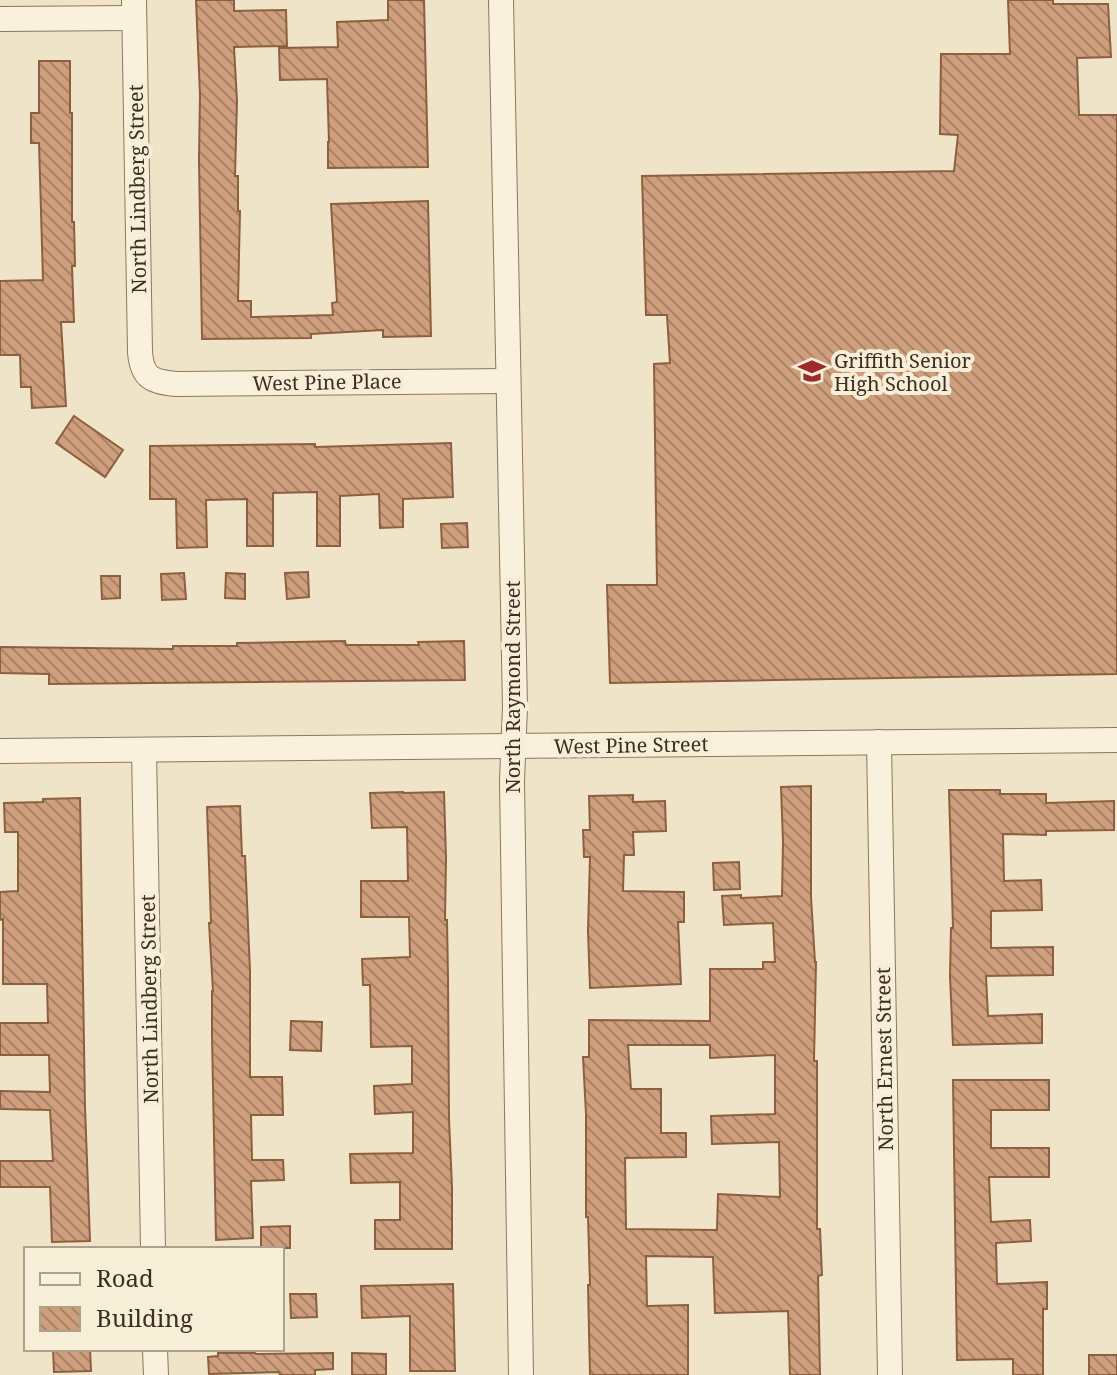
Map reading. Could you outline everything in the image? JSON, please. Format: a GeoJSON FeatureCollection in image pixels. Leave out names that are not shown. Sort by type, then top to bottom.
{"type":"FeatureCollection","features":[{"type":"Feature","properties":{"kind":"street","name":"North Raymond Street"},"geometry":{"type":"LineString","coordinates":[[501,0],[514,678],[512,781],[521,1375]]}},
{"type":"Feature","properties":{"kind":"street"},"geometry":{"type":"LineString","coordinates":[[0,19],[134,9]]}},
{"type":"Feature","properties":{"kind":"street","name":"North Lindberg Street"},"geometry":{"type":"LineString","coordinates":[[134,9],[140,352],[147,376]]}},
{"type":"Feature","properties":{"kind":"street","name":"West Pine Place"},"geometry":{"type":"LineString","coordinates":[[147,376],[177,384],[508,381]]}},
{"type":"Feature","properties":{"kind":"street","name":"West Pine Street"},"geometry":{"type":"LineString","coordinates":[[0,751],[1117,740]]}},
{"type":"Feature","properties":{"kind":"street","name":"North Ernest Street"},"geometry":{"type":"LineString","coordinates":[[879,742],[890,1375]]}},
{"type":"Feature","properties":{"kind":"street","name":"North Lindberg Street"},"geometry":{"type":"LineString","coordinates":[[144,750],[153,1247]]}},
{"type":"Feature","properties":{"kind":"street"},"geometry":{"type":"LineString","coordinates":[[155,1351],[156,1375]]}},
{"type":"Feature","properties":{"kind":"building"},"geometry":{"type":"Polygon","coordinates":[[[196,0],[234,0],[234,11],[286,10],[287,46],[234,47],[237,101],[235,176],[238,176],[240,211],[238,301],[251,301],[251,317],[333,315],[332,303],[337,302],[331,204],[428,201],[431,336],[383,337],[383,330],[311,334],[311,338],[202,339],[196,0]]]}},
{"type":"Feature","properties":{"kind":"building"},"geometry":{"type":"Polygon","coordinates":[[[388,0],[424,0],[428,167],[328,168],[327,79],[280,80],[279,48],[338,47],[337,22],[388,20],[388,0]]]}},
{"type":"Feature","properties":{"kind":"building"},"geometry":{"type":"Polygon","coordinates":[[[1008,0],[1108,4],[1111,57],[1077,58],[1079,115],[1117,115],[1117,674],[610,683],[607,585],[657,585],[654,364],[670,363],[667,315],[646,315],[642,176],[954,171],[958,135],[940,134],[941,54],[1010,54],[1008,0]]]}},
{"type":"Feature","properties":{"kind":"building"},"geometry":{"type":"Polygon","coordinates":[[[39,61],[70,61],[74,322],[61,322],[66,406],[32,408],[31,387],[21,387],[20,355],[0,355],[0,281],[43,280],[39,143],[31,143],[31,113],[39,113],[39,61]]]}},
{"type":"Feature","properties":{"kind":"building"},"geometry":{"type":"Polygon","coordinates":[[[74,416],[123,450],[105,477],[56,443],[74,416]]]}},
{"type":"Feature","properties":{"kind":"building"},"geometry":{"type":"Polygon","coordinates":[[[451,443],[453,497],[403,499],[403,527],[380,528],[379,494],[340,496],[340,546],[317,546],[317,492],[273,493],[273,546],[247,546],[247,499],[206,500],[207,547],[177,548],[176,499],[150,499],[150,446],[315,444],[315,447],[451,443]]]}},
{"type":"Feature","properties":{"kind":"building"},"geometry":{"type":"Polygon","coordinates":[[[467,523],[468,547],[442,548],[441,524],[467,523]]]}},
{"type":"Feature","properties":{"kind":"building"},"geometry":{"type":"Polygon","coordinates":[[[308,572],[309,597],[287,599],[285,573],[308,572]]]}},
{"type":"Feature","properties":{"kind":"building"},"geometry":{"type":"Polygon","coordinates":[[[184,573],[186,599],[162,600],[161,574],[184,573]]]}},
{"type":"Feature","properties":{"kind":"building"},"geometry":{"type":"Polygon","coordinates":[[[226,573],[245,574],[245,599],[225,598],[226,573]]]}},
{"type":"Feature","properties":{"kind":"building"},"geometry":{"type":"Polygon","coordinates":[[[101,576],[120,576],[120,598],[102,599],[101,576]]]}},
{"type":"Feature","properties":{"kind":"building"},"geometry":{"type":"Polygon","coordinates":[[[345,641],[346,645],[419,645],[418,642],[464,641],[465,680],[49,684],[49,674],[0,673],[0,647],[173,649],[173,646],[237,646],[237,643],[345,641]]]}},
{"type":"Feature","properties":{"kind":"building"},"geometry":{"type":"Polygon","coordinates":[[[811,786],[811,897],[816,962],[817,1229],[820,1229],[822,1275],[818,1276],[820,1375],[790,1375],[788,1311],[715,1313],[713,1257],[646,1256],[647,1306],[688,1305],[688,1375],[590,1375],[583,1057],[589,1057],[589,1020],[710,1021],[710,969],[763,969],[763,962],[775,962],[773,923],[724,925],[722,896],[782,896],[781,787],[811,786]],[[628,1045],[631,1089],[661,1089],[661,1133],[686,1133],[686,1157],[625,1158],[626,1229],[717,1230],[718,1194],[780,1197],[779,1142],[712,1144],[711,1116],[775,1114],[775,1055],[710,1058],[710,1045],[628,1045]]]}},
{"type":"Feature","properties":{"kind":"building"},"geometry":{"type":"Polygon","coordinates":[[[949,790],[1046,794],[1046,803],[1114,801],[1114,830],[1046,831],[1046,835],[1003,834],[1004,881],[1041,880],[1042,910],[991,911],[991,948],[1053,947],[1053,975],[986,976],[988,1016],[1042,1014],[1042,1043],[953,1045],[949,790]]]}},
{"type":"Feature","properties":{"kind":"building"},"geometry":{"type":"Polygon","coordinates":[[[444,792],[452,1249],[375,1249],[375,1220],[400,1220],[400,1182],[351,1183],[350,1154],[413,1153],[413,1112],[375,1114],[374,1086],[412,1084],[412,1046],[371,1047],[370,985],[363,985],[362,959],[410,957],[409,917],[361,917],[361,881],[408,881],[407,827],[372,828],[370,793],[444,792]]]}},
{"type":"Feature","properties":{"kind":"building"},"geometry":{"type":"Polygon","coordinates":[[[633,795],[633,802],[665,801],[666,831],[633,832],[634,855],[624,855],[623,891],[684,892],[684,922],[678,922],[681,984],[590,988],[590,857],[584,857],[583,830],[590,830],[589,796],[633,795]]]}},
{"type":"Feature","properties":{"kind":"building"},"geometry":{"type":"Polygon","coordinates":[[[80,798],[90,1241],[52,1242],[50,1187],[0,1187],[0,1161],[53,1161],[50,1110],[0,1109],[0,1091],[50,1092],[49,1055],[0,1055],[0,1023],[48,1023],[47,984],[3,984],[0,892],[18,891],[18,832],[5,832],[4,803],[80,798]]]}},
{"type":"Feature","properties":{"kind":"building"},"geometry":{"type":"Polygon","coordinates":[[[240,806],[250,971],[250,1077],[282,1077],[283,1115],[251,1115],[252,1160],[283,1160],[284,1180],[251,1181],[253,1238],[216,1240],[207,807],[240,806]]]}},
{"type":"Feature","properties":{"kind":"building"},"geometry":{"type":"Polygon","coordinates":[[[739,862],[740,889],[714,890],[713,863],[739,862]]]}},
{"type":"Feature","properties":{"kind":"building"},"geometry":{"type":"Polygon","coordinates":[[[291,1021],[322,1022],[321,1051],[290,1050],[291,1021]]]}},
{"type":"Feature","properties":{"kind":"building"},"geometry":{"type":"Polygon","coordinates":[[[953,1080],[1049,1080],[1049,1110],[991,1110],[991,1148],[1049,1148],[1049,1177],[989,1177],[991,1222],[1030,1220],[1031,1241],[996,1243],[997,1284],[1047,1282],[1047,1309],[1043,1309],[1043,1375],[1013,1375],[1013,1359],[957,1360],[953,1080]]]}},
{"type":"Feature","properties":{"kind":"building"},"geometry":{"type":"Polygon","coordinates":[[[290,1226],[290,1248],[261,1247],[261,1227],[290,1226]]]}},
{"type":"Feature","properties":{"kind":"building"},"geometry":{"type":"Polygon","coordinates":[[[453,1284],[455,1371],[410,1371],[410,1316],[362,1318],[361,1286],[453,1284]]]}},
{"type":"Feature","properties":{"kind":"building"},"geometry":{"type":"Polygon","coordinates":[[[290,1294],[316,1294],[317,1317],[291,1318],[290,1294]]]}},
{"type":"Feature","properties":{"kind":"building"},"geometry":{"type":"Polygon","coordinates":[[[53,1351],[90,1351],[91,1371],[54,1372],[53,1351]]]}},
{"type":"Feature","properties":{"kind":"building"},"geometry":{"type":"Polygon","coordinates":[[[218,1353],[333,1353],[333,1369],[315,1370],[315,1375],[280,1375],[279,1372],[209,1374],[208,1357],[218,1356],[218,1353]]]}},
{"type":"Feature","properties":{"kind":"building"},"geometry":{"type":"Polygon","coordinates":[[[352,1353],[386,1354],[386,1375],[352,1375],[352,1353]]]}},
{"type":"Feature","properties":{"kind":"building"},"geometry":{"type":"Polygon","coordinates":[[[1089,1355],[1117,1355],[1117,1375],[1089,1375],[1089,1355]]]}},
{"type":"Feature","properties":{"kind":"place","name":"Griffith Senior High School"},"geometry":{"type":"Point","coordinates":[812,371]}}]}
